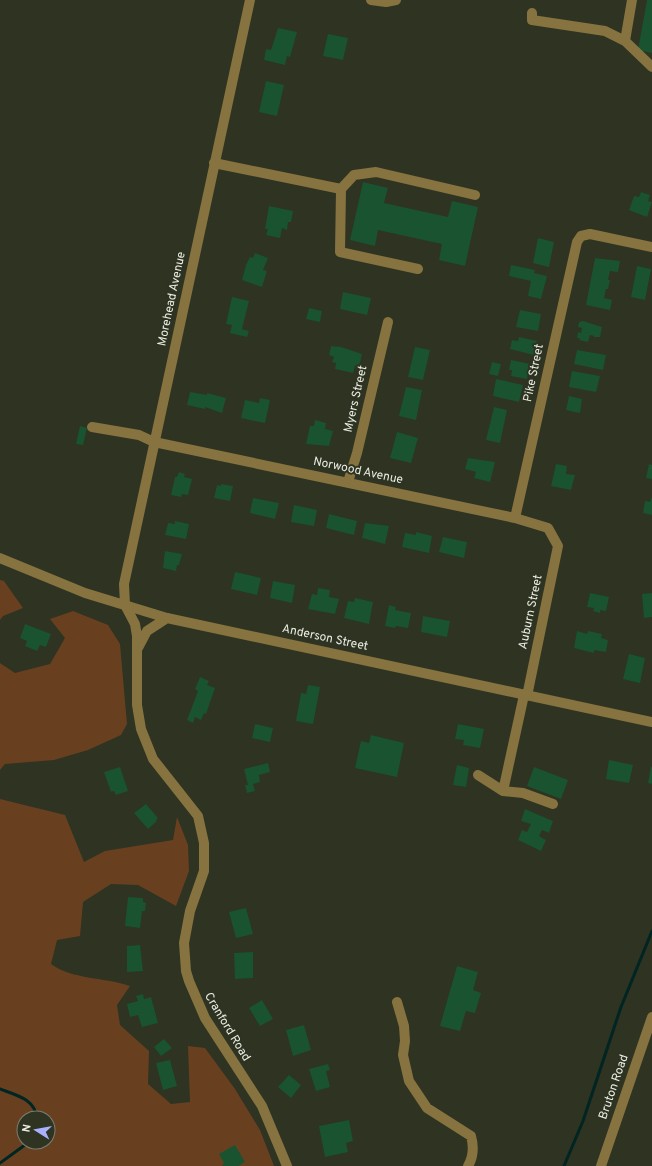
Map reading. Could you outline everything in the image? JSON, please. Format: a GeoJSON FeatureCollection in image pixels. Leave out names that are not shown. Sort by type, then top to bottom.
{"type":"FeatureCollection","features":[{"type":"Feature","properties":{"kind":"street","name":"Morehead Avenue"},"geometry":{"type":"LineString","coordinates":[[125,605],[125,575],[250,0]]}},
{"type":"Feature","properties":{"kind":"street"},"geometry":{"type":"LineString","coordinates":[[371,0],[379,2],[395,0]]}},
{"type":"Feature","properties":{"kind":"street"},"geometry":{"type":"LineString","coordinates":[[624,41],[632,0]]}},
{"type":"Feature","properties":{"kind":"street"},"geometry":{"type":"LineString","coordinates":[[532,13],[532,20],[605,31],[624,41],[652,66]]}},
{"type":"Feature","properties":{"kind":"street"},"geometry":{"type":"LineString","coordinates":[[214,163],[341,189]]}},
{"type":"Feature","properties":{"kind":"street"},"geometry":{"type":"LineString","coordinates":[[418,269],[340,252],[341,189],[354,175],[376,172],[475,195]]}},
{"type":"Feature","properties":{"kind":"street","name":"Pike Street"},"geometry":{"type":"LineString","coordinates":[[515,518],[574,250],[581,236],[590,234],[652,247]]}},
{"type":"Feature","properties":{"kind":"street","name":"Myers Street"},"geometry":{"type":"LineString","coordinates":[[348,482],[357,453],[388,322]]}},
{"type":"Feature","properties":{"kind":"street","name":"Norwood Avenue"},"geometry":{"type":"LineString","coordinates":[[92,427],[139,435],[154,442],[515,518],[548,528],[553,534]]}},
{"type":"Feature","properties":{"kind":"street","name":"Auburn Street"},"geometry":{"type":"LineString","coordinates":[[503,791],[526,696],[558,546],[553,534]]}},
{"type":"Feature","properties":{"kind":"street","name":"Anderson Street"},"geometry":{"type":"LineString","coordinates":[[0,558],[86,593],[167,618],[652,722]]}},
{"type":"Feature","properties":{"kind":"street","name":"Cranford Road"},"geometry":{"type":"LineString","coordinates":[[125,605],[135,624],[138,648],[138,717],[145,741],[152,759],[198,816],[204,843],[204,871],[190,911],[184,943],[186,971],[205,1018],[262,1106],[288,1166]]}},
{"type":"Feature","properties":{"kind":"street","name":"Cranford Road"},"geometry":{"type":"LineString","coordinates":[[138,648],[147,631],[167,618]]}},
{"type":"Feature","properties":{"kind":"street"},"geometry":{"type":"LineString","coordinates":[[478,775],[503,791],[523,793],[553,804]]}},
{"type":"Feature","properties":{"kind":"street"},"geometry":{"type":"LineString","coordinates":[[397,1002],[399,1014],[404,1026],[405,1041],[403,1055],[409,1081],[427,1108],[471,1136],[473,1151],[472,1158],[468,1166]]}},
{"type":"Feature","properties":{"kind":"street","name":"Bruton Road"},"geometry":{"type":"LineString","coordinates":[[600,1166],[649,1039],[652,1017]]}},
{"type":"Feature","properties":{"kind":"shaded area"},"geometry":{"type":"Polygon","coordinates":[[[0,580],[4,581],[23,608],[3,616],[0,620],[0,580]]]}},
{"type":"Feature","properties":{"kind":"shaded area"},"geometry":{"type":"Polygon","coordinates":[[[73,611],[108,625],[120,644],[127,724],[121,735],[88,750],[54,760],[5,764],[0,770],[0,663],[15,673],[50,664],[65,638],[50,619],[73,611]]]}},
{"type":"Feature","properties":{"kind":"shaded area"},"geometry":{"type":"Polygon","coordinates":[[[0,799],[65,815],[84,862],[105,851],[173,840],[177,817],[188,845],[189,871],[176,906],[138,885],[111,884],[83,902],[80,936],[57,940],[51,964],[79,976],[130,986],[117,1005],[120,1025],[149,1051],[148,1084],[171,1104],[190,1102],[188,1046],[205,1048],[235,1089],[260,1130],[274,1166],[0,1166],[0,799]]]}},
{"type":"Feature","properties":{"kind":"building"},"geometry":{"type":"Polygon","coordinates":[[[647,0],[652,0],[652,53],[638,50],[647,0]]]}},
{"type":"Feature","properties":{"kind":"building"},"geometry":{"type":"Polygon","coordinates":[[[278,28],[297,32],[290,57],[287,56],[285,65],[264,60],[266,49],[271,50],[278,28]]]}},
{"type":"Feature","properties":{"kind":"building"},"geometry":{"type":"Polygon","coordinates":[[[328,34],[348,38],[343,60],[323,56],[328,34]]]}},
{"type":"Feature","properties":{"kind":"building"},"geometry":{"type":"Polygon","coordinates":[[[266,81],[284,85],[277,116],[259,112],[266,81]]]}},
{"type":"Feature","properties":{"kind":"building"},"geometry":{"type":"Polygon","coordinates":[[[363,182],[388,188],[384,203],[448,217],[452,201],[478,207],[465,266],[439,260],[442,244],[378,230],[375,246],[350,240],[363,182]]]}},
{"type":"Feature","properties":{"kind":"building"},"geometry":{"type":"Polygon","coordinates":[[[641,192],[650,195],[648,201],[652,202],[647,217],[629,210],[634,196],[639,197],[641,192]]]}},
{"type":"Feature","properties":{"kind":"building"},"geometry":{"type":"Polygon","coordinates":[[[269,206],[293,211],[291,222],[288,222],[287,230],[282,228],[280,238],[266,235],[268,229],[265,229],[269,206]]]}},
{"type":"Feature","properties":{"kind":"building"},"geometry":{"type":"Polygon","coordinates":[[[538,238],[554,242],[549,267],[533,263],[538,238]]]}},
{"type":"Feature","properties":{"kind":"building"},"geometry":{"type":"Polygon","coordinates":[[[255,253],[268,258],[263,270],[267,271],[262,287],[242,280],[246,265],[250,257],[253,258],[255,253]]]}},
{"type":"Feature","properties":{"kind":"building"},"geometry":{"type":"Polygon","coordinates":[[[595,258],[620,261],[618,272],[610,271],[608,289],[606,289],[604,298],[612,300],[610,310],[586,305],[595,258]]]}},
{"type":"Feature","properties":{"kind":"building"},"geometry":{"type":"Polygon","coordinates":[[[511,265],[535,270],[534,273],[547,276],[541,299],[528,296],[531,281],[509,276],[511,265]]]}},
{"type":"Feature","properties":{"kind":"building"},"geometry":{"type":"Polygon","coordinates":[[[637,266],[651,269],[645,300],[631,297],[637,266]]]}},
{"type":"Feature","properties":{"kind":"building"},"geometry":{"type":"Polygon","coordinates":[[[343,292],[371,298],[367,315],[340,309],[343,292]]]}},
{"type":"Feature","properties":{"kind":"building"},"geometry":{"type":"Polygon","coordinates":[[[232,297],[249,301],[242,329],[249,331],[247,337],[230,333],[232,325],[226,324],[232,297]]]}},
{"type":"Feature","properties":{"kind":"building"},"geometry":{"type":"Polygon","coordinates":[[[309,308],[322,311],[320,322],[306,319],[309,308]]]}},
{"type":"Feature","properties":{"kind":"building"},"geometry":{"type":"Polygon","coordinates":[[[520,310],[541,314],[538,331],[516,327],[520,310]]]}},
{"type":"Feature","properties":{"kind":"building"},"geometry":{"type":"Polygon","coordinates":[[[583,321],[602,327],[600,337],[590,335],[588,342],[579,340],[580,338],[577,338],[578,332],[581,333],[582,328],[578,327],[579,322],[583,321]]]}},
{"type":"Feature","properties":{"kind":"building"},"geometry":{"type":"Polygon","coordinates":[[[519,337],[537,341],[534,355],[510,349],[512,340],[518,341],[519,337]]]}},
{"type":"Feature","properties":{"kind":"building"},"geometry":{"type":"Polygon","coordinates":[[[331,346],[341,347],[362,354],[359,367],[355,366],[353,373],[335,369],[336,363],[332,362],[334,357],[329,355],[331,346]]]}},
{"type":"Feature","properties":{"kind":"building"},"geometry":{"type":"Polygon","coordinates":[[[415,347],[430,350],[423,380],[408,377],[415,347]]]}},
{"type":"Feature","properties":{"kind":"building"},"geometry":{"type":"Polygon","coordinates":[[[577,350],[606,355],[603,370],[574,364],[577,350]]]}},
{"type":"Feature","properties":{"kind":"building"},"geometry":{"type":"Polygon","coordinates":[[[511,360],[530,364],[527,379],[511,376],[512,370],[509,370],[511,360]]]}},
{"type":"Feature","properties":{"kind":"building"},"geometry":{"type":"Polygon","coordinates":[[[492,362],[501,364],[498,376],[489,374],[492,362]]]}},
{"type":"Feature","properties":{"kind":"building"},"geometry":{"type":"Polygon","coordinates":[[[572,371],[600,376],[596,392],[569,387],[572,371]]]}},
{"type":"Feature","properties":{"kind":"building"},"geometry":{"type":"Polygon","coordinates":[[[496,379],[523,385],[519,402],[493,396],[496,379]]]}},
{"type":"Feature","properties":{"kind":"building"},"geometry":{"type":"Polygon","coordinates":[[[406,387],[422,390],[416,420],[399,416],[406,387]]]}},
{"type":"Feature","properties":{"kind":"building"},"geometry":{"type":"Polygon","coordinates":[[[190,392],[207,395],[207,393],[226,398],[222,413],[205,407],[205,409],[187,405],[190,392]]]}},
{"type":"Feature","properties":{"kind":"building"},"geometry":{"type":"Polygon","coordinates":[[[569,396],[582,399],[580,413],[566,410],[569,396]]]}},
{"type":"Feature","properties":{"kind":"building"},"geometry":{"type":"Polygon","coordinates":[[[260,398],[270,400],[265,423],[241,418],[245,400],[259,403],[260,398]]]}},
{"type":"Feature","properties":{"kind":"building"},"geometry":{"type":"Polygon","coordinates":[[[494,407],[507,410],[500,443],[486,440],[494,407]]]}},
{"type":"Feature","properties":{"kind":"building"},"geometry":{"type":"Polygon","coordinates":[[[315,420],[326,423],[325,429],[333,431],[329,446],[306,444],[310,426],[314,426],[315,420]]]}},
{"type":"Feature","properties":{"kind":"building"},"geometry":{"type":"Polygon","coordinates":[[[80,426],[87,428],[83,445],[76,444],[80,426]]]}},
{"type":"Feature","properties":{"kind":"building"},"geometry":{"type":"Polygon","coordinates":[[[397,432],[418,438],[411,463],[390,458],[397,432]]]}},
{"type":"Feature","properties":{"kind":"building"},"geometry":{"type":"Polygon","coordinates":[[[468,458],[495,462],[490,482],[474,478],[476,472],[465,469],[468,458]]]}},
{"type":"Feature","properties":{"kind":"building"},"geometry":{"type":"Polygon","coordinates":[[[556,464],[567,466],[566,474],[575,475],[571,490],[551,486],[556,464]]]}},
{"type":"Feature","properties":{"kind":"building"},"geometry":{"type":"Polygon","coordinates":[[[649,464],[652,465],[652,479],[646,478],[649,464]]]}},
{"type":"Feature","properties":{"kind":"building"},"geometry":{"type":"Polygon","coordinates":[[[179,472],[185,474],[184,477],[192,479],[188,495],[182,494],[181,497],[171,495],[175,477],[177,477],[179,472]]]}},
{"type":"Feature","properties":{"kind":"building"},"geometry":{"type":"Polygon","coordinates":[[[221,484],[233,486],[230,501],[214,498],[217,485],[221,486],[221,484]]]}},
{"type":"Feature","properties":{"kind":"building"},"geometry":{"type":"Polygon","coordinates":[[[652,497],[652,515],[643,513],[645,501],[650,502],[652,497]]]}},
{"type":"Feature","properties":{"kind":"building"},"geometry":{"type":"Polygon","coordinates":[[[253,498],[279,503],[275,519],[250,513],[253,498]]]}},
{"type":"Feature","properties":{"kind":"building"},"geometry":{"type":"Polygon","coordinates":[[[294,505],[317,510],[314,526],[291,522],[294,505]]]}},
{"type":"Feature","properties":{"kind":"building"},"geometry":{"type":"Polygon","coordinates":[[[329,514],[357,521],[354,535],[326,528],[329,514]]]}},
{"type":"Feature","properties":{"kind":"building"},"geometry":{"type":"Polygon","coordinates":[[[175,521],[189,524],[186,539],[165,535],[168,523],[175,524],[175,521]]]}},
{"type":"Feature","properties":{"kind":"building"},"geometry":{"type":"Polygon","coordinates":[[[365,523],[389,526],[385,544],[362,538],[365,523]]]}},
{"type":"Feature","properties":{"kind":"building"},"geometry":{"type":"Polygon","coordinates":[[[416,532],[432,536],[429,553],[402,547],[405,533],[416,535],[416,532]]]}},
{"type":"Feature","properties":{"kind":"building"},"geometry":{"type":"Polygon","coordinates":[[[443,537],[467,542],[464,558],[439,552],[443,537]]]}},
{"type":"Feature","properties":{"kind":"building"},"geometry":{"type":"Polygon","coordinates":[[[165,551],[182,554],[176,571],[163,568],[165,551]]]}},
{"type":"Feature","properties":{"kind":"building"},"geometry":{"type":"Polygon","coordinates":[[[235,572],[261,578],[257,595],[231,589],[235,572]]]}},
{"type":"Feature","properties":{"kind":"building"},"geometry":{"type":"Polygon","coordinates":[[[273,581],[295,585],[292,603],[270,598],[273,581]]]}},
{"type":"Feature","properties":{"kind":"building"},"geometry":{"type":"Polygon","coordinates":[[[318,588],[330,590],[329,597],[339,599],[335,614],[308,609],[312,594],[317,595],[318,588]]]}},
{"type":"Feature","properties":{"kind":"building"},"geometry":{"type":"Polygon","coordinates":[[[590,593],[609,597],[606,611],[600,610],[600,613],[593,611],[594,608],[587,607],[590,593]]]}},
{"type":"Feature","properties":{"kind":"building"},"geometry":{"type":"Polygon","coordinates":[[[652,593],[652,617],[644,618],[642,594],[652,593]]]}},
{"type":"Feature","properties":{"kind":"building"},"geometry":{"type":"Polygon","coordinates":[[[355,598],[373,602],[369,624],[344,618],[348,601],[354,602],[355,598]]]}},
{"type":"Feature","properties":{"kind":"building"},"geometry":{"type":"Polygon","coordinates":[[[389,605],[396,607],[395,610],[411,613],[408,628],[385,626],[389,605]]]}},
{"type":"Feature","properties":{"kind":"building"},"geometry":{"type":"Polygon","coordinates":[[[423,616],[450,621],[447,637],[421,632],[423,616]]]}},
{"type":"Feature","properties":{"kind":"building"},"geometry":{"type":"Polygon","coordinates":[[[25,624],[51,634],[46,647],[40,645],[37,651],[25,646],[27,641],[20,638],[25,624]]]}},
{"type":"Feature","properties":{"kind":"building"},"geometry":{"type":"Polygon","coordinates":[[[577,631],[587,634],[588,631],[602,634],[601,638],[608,640],[606,652],[594,650],[594,653],[574,648],[577,631]]]}},
{"type":"Feature","properties":{"kind":"building"},"geometry":{"type":"Polygon","coordinates":[[[629,654],[645,658],[640,683],[623,679],[629,654]]]}},
{"type":"Feature","properties":{"kind":"building"},"geometry":{"type":"Polygon","coordinates":[[[200,677],[209,681],[207,685],[215,688],[206,714],[204,713],[201,720],[195,717],[193,723],[187,720],[198,691],[195,689],[200,677]]]}},
{"type":"Feature","properties":{"kind":"building"},"geometry":{"type":"Polygon","coordinates":[[[308,685],[320,687],[313,724],[296,721],[301,693],[306,694],[308,685]]]}},
{"type":"Feature","properties":{"kind":"building"},"geometry":{"type":"Polygon","coordinates":[[[255,724],[273,728],[270,742],[252,738],[255,724]]]}},
{"type":"Feature","properties":{"kind":"building"},"geometry":{"type":"Polygon","coordinates":[[[458,724],[484,729],[480,748],[463,745],[464,740],[455,739],[458,724]]]}},
{"type":"Feature","properties":{"kind":"building"},"geometry":{"type":"Polygon","coordinates":[[[371,735],[404,743],[397,777],[355,768],[361,741],[369,743],[371,735]]]}},
{"type":"Feature","properties":{"kind":"building"},"geometry":{"type":"Polygon","coordinates":[[[609,760],[633,765],[629,783],[606,779],[609,760]]]}},
{"type":"Feature","properties":{"kind":"building"},"geometry":{"type":"Polygon","coordinates":[[[268,763],[270,772],[259,775],[260,782],[253,784],[255,791],[247,793],[245,785],[248,785],[244,769],[268,763]]]}},
{"type":"Feature","properties":{"kind":"building"},"geometry":{"type":"Polygon","coordinates":[[[457,765],[469,768],[466,787],[453,785],[457,765]]]}},
{"type":"Feature","properties":{"kind":"building"},"geometry":{"type":"Polygon","coordinates":[[[120,767],[128,791],[116,795],[114,791],[111,792],[104,772],[120,767]]]}},
{"type":"Feature","properties":{"kind":"building"},"geometry":{"type":"Polygon","coordinates":[[[534,767],[568,780],[561,799],[527,786],[534,767]]]}},
{"type":"Feature","properties":{"kind":"building"},"geometry":{"type":"Polygon","coordinates":[[[652,767],[652,784],[648,783],[652,767]]]}},
{"type":"Feature","properties":{"kind":"building"},"geometry":{"type":"Polygon","coordinates":[[[146,804],[158,818],[156,820],[157,821],[148,829],[134,813],[146,804]]]}},
{"type":"Feature","properties":{"kind":"building"},"geometry":{"type":"Polygon","coordinates":[[[525,809],[553,821],[549,833],[542,830],[539,836],[546,840],[541,851],[518,840],[522,830],[527,832],[531,824],[521,821],[525,809]]]}},
{"type":"Feature","properties":{"kind":"building"},"geometry":{"type":"Polygon","coordinates":[[[128,897],[143,898],[143,902],[146,903],[145,911],[142,911],[140,928],[125,926],[128,897]]]}},
{"type":"Feature","properties":{"kind":"building"},"geometry":{"type":"Polygon","coordinates":[[[246,908],[253,934],[236,938],[229,912],[246,908]]]}},
{"type":"Feature","properties":{"kind":"building"},"geometry":{"type":"Polygon","coordinates":[[[140,945],[143,971],[127,972],[127,946],[140,945]]]}},
{"type":"Feature","properties":{"kind":"building"},"geometry":{"type":"Polygon","coordinates":[[[253,952],[253,978],[235,979],[234,953],[253,952]]]}},
{"type":"Feature","properties":{"kind":"building"},"geometry":{"type":"Polygon","coordinates":[[[457,966],[478,972],[473,990],[481,993],[475,1013],[466,1011],[460,1031],[440,1026],[457,966]]]}},
{"type":"Feature","properties":{"kind":"building"},"geometry":{"type":"Polygon","coordinates":[[[143,994],[144,999],[151,997],[158,1023],[142,1027],[138,1015],[130,1017],[127,1004],[138,1001],[136,996],[143,994]]]}},
{"type":"Feature","properties":{"kind":"building"},"geometry":{"type":"Polygon","coordinates":[[[262,1000],[273,1019],[260,1026],[249,1008],[262,1000]]]}},
{"type":"Feature","properties":{"kind":"building"},"geometry":{"type":"Polygon","coordinates":[[[304,1025],[311,1050],[293,1056],[286,1030],[304,1025]]]}},
{"type":"Feature","properties":{"kind":"building"},"geometry":{"type":"Polygon","coordinates":[[[164,1039],[172,1048],[161,1056],[154,1047],[164,1039]]]}},
{"type":"Feature","properties":{"kind":"building"},"geometry":{"type":"Polygon","coordinates":[[[170,1060],[177,1086],[163,1090],[156,1063],[170,1060]]]}},
{"type":"Feature","properties":{"kind":"building"},"geometry":{"type":"Polygon","coordinates":[[[328,1064],[330,1070],[326,1071],[330,1087],[316,1091],[309,1069],[328,1064]]]}},
{"type":"Feature","properties":{"kind":"building"},"geometry":{"type":"Polygon","coordinates":[[[289,1075],[301,1085],[291,1098],[278,1087],[289,1075]]]}},
{"type":"Feature","properties":{"kind":"building"},"geometry":{"type":"Polygon","coordinates":[[[349,1120],[353,1141],[346,1143],[348,1152],[325,1157],[319,1126],[349,1120]]]}},
{"type":"Feature","properties":{"kind":"building"},"geometry":{"type":"Polygon","coordinates":[[[235,1145],[245,1162],[238,1166],[222,1166],[224,1163],[219,1154],[235,1145]]]}},
{"type":"Feature","properties":{"kind":"waterway"},"geometry":{"type":"LineString","coordinates":[[564,1166],[583,1121],[621,1007],[652,931]]}},
{"type":"Feature","properties":{"kind":"waterway"},"geometry":{"type":"LineString","coordinates":[[0,1089],[29,1102],[34,1110]]}},
{"type":"Feature","properties":{"kind":"waterway"},"geometry":{"type":"LineString","coordinates":[[0,1163],[18,1150]]}}]}
